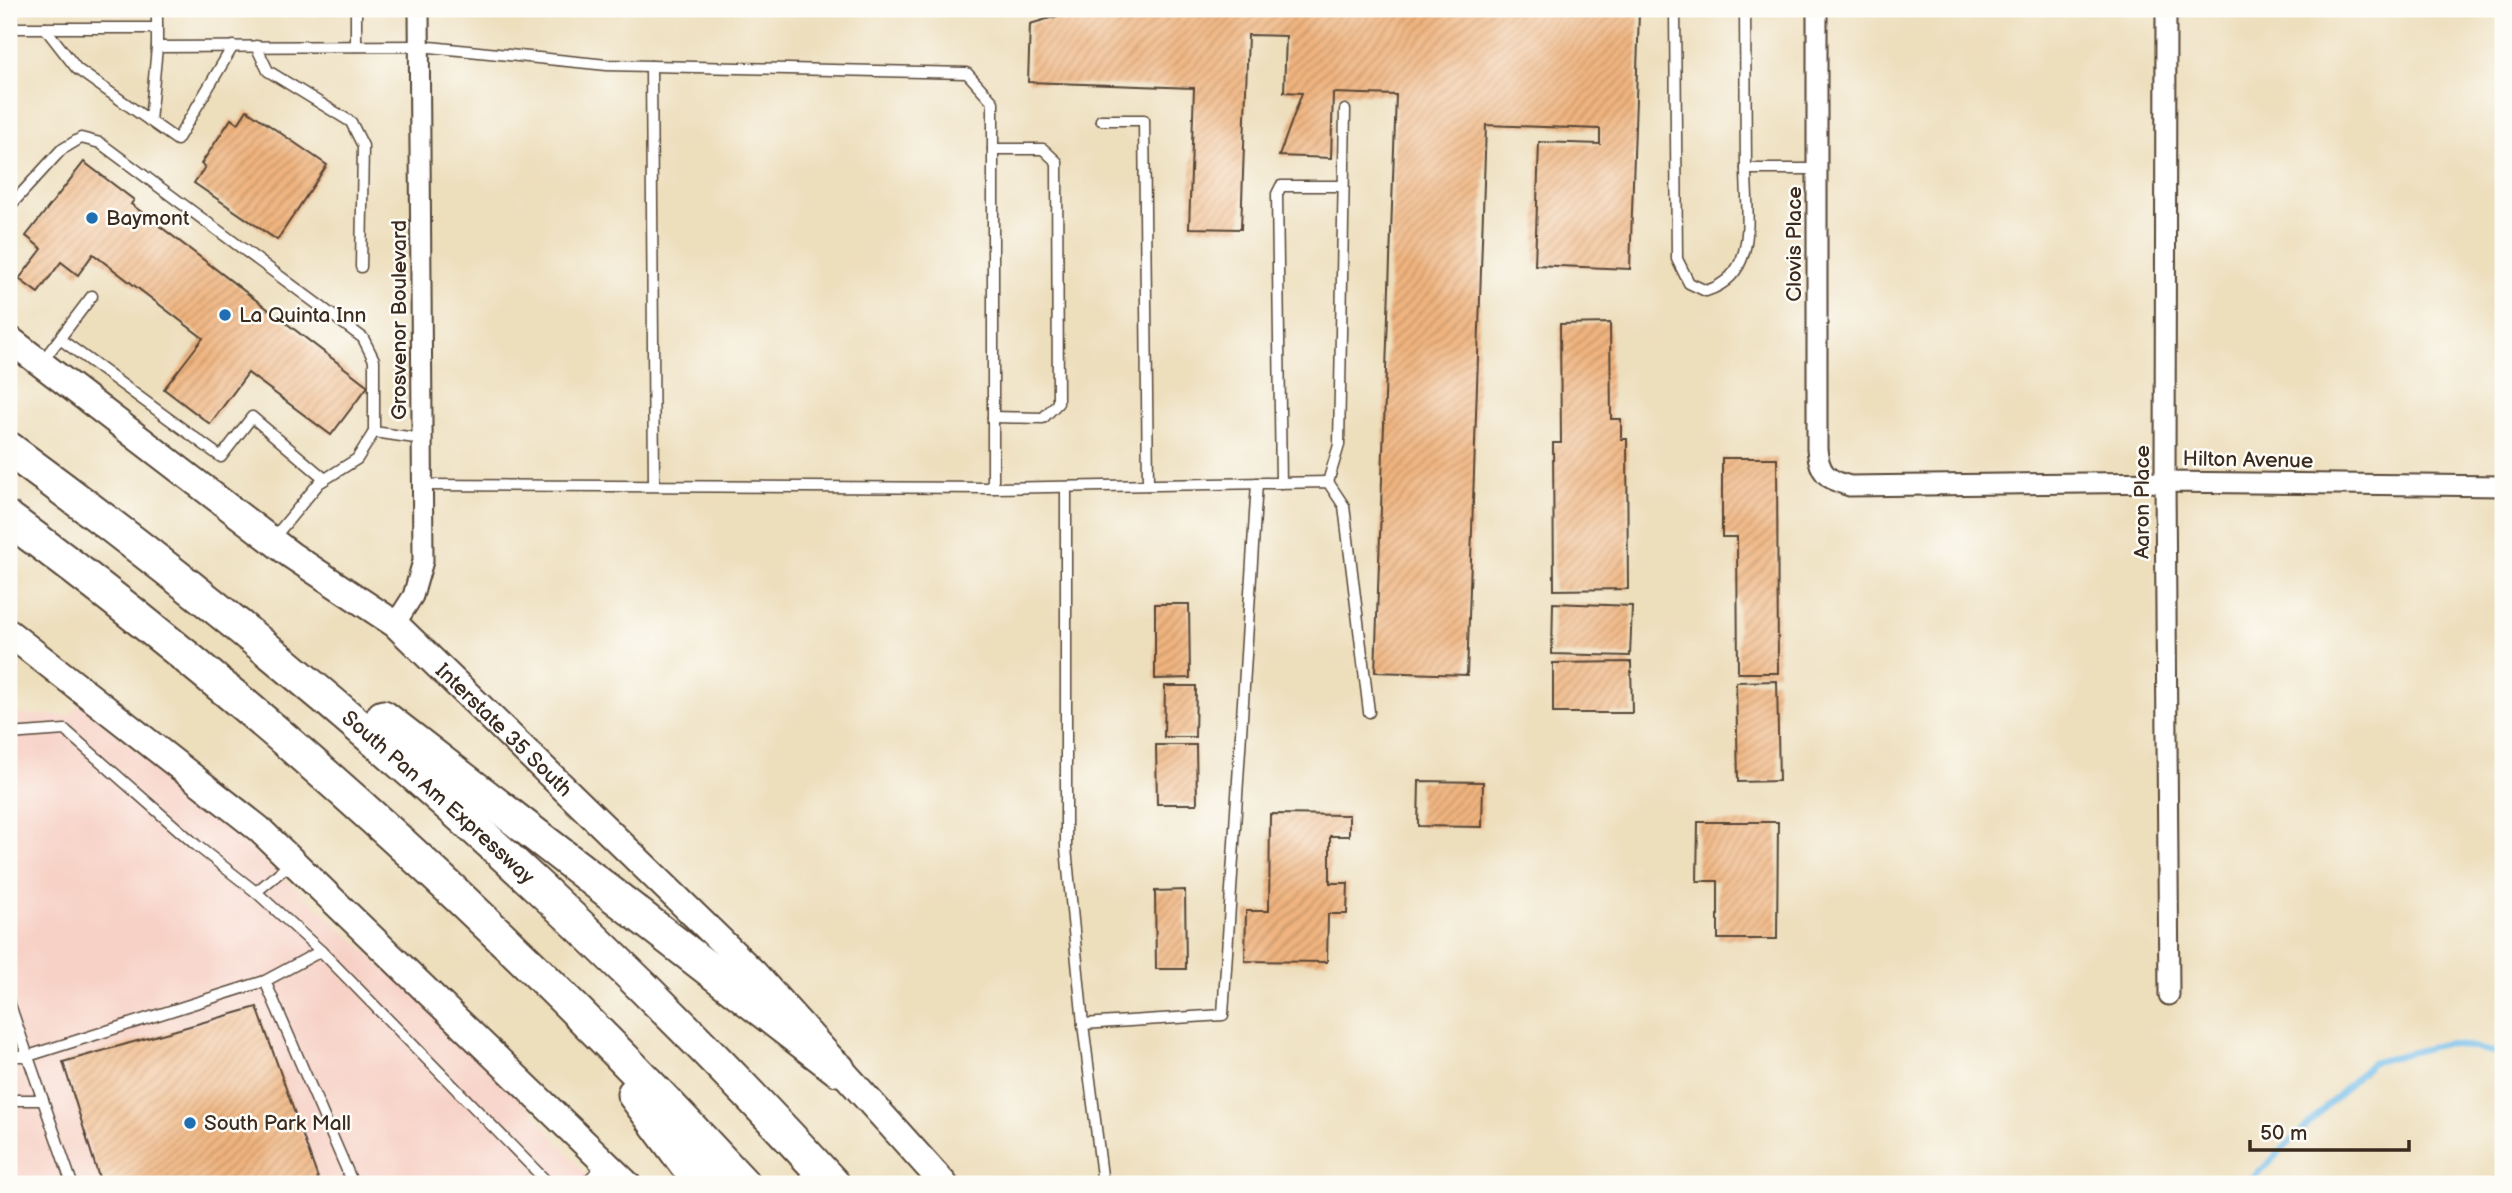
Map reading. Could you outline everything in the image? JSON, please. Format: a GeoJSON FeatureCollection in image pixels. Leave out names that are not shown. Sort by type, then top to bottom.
{"type":"FeatureCollection","features":[{"type":"Feature","properties":{"kind":"highway","name":"South Pan Am Expressway"},"geometry":{"type":"LineString","coordinates":[[9,449],[223,613],[407,766],[664,1008],[833,1184]]}},
{"type":"Feature","properties":{"kind":"highway"},"geometry":{"type":"LineString","coordinates":[[70,494],[208,578],[428,753],[602,884],[838,1069]]}},
{"type":"Feature","properties":{"kind":"highway"},"geometry":{"type":"LineString","coordinates":[[9,519],[218,686],[335,786],[554,989],[743,1184]]}},
{"type":"Feature","properties":{"kind":"highway"},"geometry":{"type":"LineString","coordinates":[[554,989],[701,1184]]}},
{"type":"Feature","properties":{"kind":"main road","name":"Interstate 35 South"},"geometry":{"type":"LineString","coordinates":[[9,338],[272,541],[395,624],[754,972],[838,1069],[944,1184]]}},
{"type":"Feature","properties":{"kind":"main road"},"geometry":{"type":"LineString","coordinates":[[9,633],[259,829],[627,1184]]}},
{"type":"Feature","properties":{"kind":"street","name":"Grosvenor Boulevard"},"geometry":{"type":"LineString","coordinates":[[395,624],[413,596],[423,561],[419,9]]}},
{"type":"Feature","properties":{"kind":"street","name":"Clovis Place"},"geometry":{"type":"LineString","coordinates":[[1817,9],[1817,449],[1818,465],[1825,477]]}},
{"type":"Feature","properties":{"kind":"street","name":"Aaron Place"},"geometry":{"type":"LineString","coordinates":[[2166,9],[2165,482],[2169,995]]}},
{"type":"Feature","properties":{"kind":"street","name":"Hilton Avenue"},"geometry":{"type":"LineString","coordinates":[[1825,477],[1850,486],[2165,482],[2503,486]]}},
{"type":"Feature","properties":{"kind":"lane"},"geometry":{"type":"LineString","coordinates":[[9,47],[12,9]]}},
{"type":"Feature","properties":{"kind":"lane"},"geometry":{"type":"LineString","coordinates":[[150,121],[158,47],[157,9]]}},
{"type":"Feature","properties":{"kind":"lane"},"geometry":{"type":"LineString","coordinates":[[356,9],[356,46]]}},
{"type":"Feature","properties":{"kind":"lane"},"geometry":{"type":"LineString","coordinates":[[1675,9],[1677,259],[1689,283],[1706,291],[1724,285],[1740,270],[1745,251],[1745,9]]}},
{"type":"Feature","properties":{"kind":"lane"},"geometry":{"type":"LineString","coordinates":[[12,28],[157,29]]}},
{"type":"Feature","properties":{"kind":"lane"},"geometry":{"type":"LineString","coordinates":[[44,28],[77,69],[177,140],[233,46]]}},
{"type":"Feature","properties":{"kind":"lane"},"geometry":{"type":"LineString","coordinates":[[256,46],[268,71],[352,122],[360,135],[363,146],[361,267]]}},
{"type":"Feature","properties":{"kind":"lane"},"geometry":{"type":"LineString","coordinates":[[158,47],[420,46],[607,65],[967,73],[993,102],[993,488]]}},
{"type":"Feature","properties":{"kind":"lane"},"geometry":{"type":"LineString","coordinates":[[651,66],[654,484]]}},
{"type":"Feature","properties":{"kind":"lane"},"geometry":{"type":"LineString","coordinates":[[1328,482],[1339,445],[1345,110]]}},
{"type":"Feature","properties":{"kind":"lane"},"geometry":{"type":"LineString","coordinates":[[1101,120],[1144,120],[1148,485]]}},
{"type":"Feature","properties":{"kind":"lane"},"geometry":{"type":"LineString","coordinates":[[9,207],[61,150],[81,138],[100,143],[363,338],[374,360],[374,432],[357,459],[325,479],[272,541]]}},
{"type":"Feature","properties":{"kind":"lane"},"geometry":{"type":"LineString","coordinates":[[993,149],[1043,149],[1057,162],[1058,403],[1043,418],[993,417]]}},
{"type":"Feature","properties":{"kind":"lane"},"geometry":{"type":"LineString","coordinates":[[1746,169],[1817,169]]}},
{"type":"Feature","properties":{"kind":"lane"},"geometry":{"type":"LineString","coordinates":[[1281,483],[1277,194],[1281,186],[1343,186]]}},
{"type":"Feature","properties":{"kind":"lane"},"geometry":{"type":"LineString","coordinates":[[40,363],[92,296]]}},
{"type":"Feature","properties":{"kind":"lane"},"geometry":{"type":"LineString","coordinates":[[60,338],[221,457],[252,417],[325,479]]}},
{"type":"Feature","properties":{"kind":"lane"},"geometry":{"type":"LineString","coordinates":[[374,432],[422,439]]}},
{"type":"Feature","properties":{"kind":"lane"},"geometry":{"type":"LineString","coordinates":[[423,485],[654,484],[993,488],[1328,482]]}},
{"type":"Feature","properties":{"kind":"lane"},"geometry":{"type":"LineString","coordinates":[[1328,482],[1344,506],[1369,712]]}},
{"type":"Feature","properties":{"kind":"lane"},"geometry":{"type":"LineString","coordinates":[[1083,1024],[1223,1016],[1256,483]]}},
{"type":"Feature","properties":{"kind":"lane"},"geometry":{"type":"LineString","coordinates":[[1066,487],[1066,848],[1083,1024],[1103,1184]]}},
{"type":"Feature","properties":{"kind":"lane"},"geometry":{"type":"LineString","coordinates":[[9,734],[65,730],[196,845],[256,892],[321,951],[549,1184]]}},
{"type":"Feature","properties":{"kind":"lane"},"geometry":{"type":"LineString","coordinates":[[256,892],[293,861]]}},
{"type":"Feature","properties":{"kind":"lane"},"geometry":{"type":"LineString","coordinates":[[9,1056],[28,1056],[265,981],[321,951]]}},
{"type":"Feature","properties":{"kind":"lane"},"geometry":{"type":"LineString","coordinates":[[265,981],[353,1184]]}},
{"type":"Feature","properties":{"kind":"lane"},"geometry":{"type":"LineString","coordinates":[[9,1002],[10,1013],[28,1056],[72,1184]]}},
{"type":"Feature","properties":{"kind":"lane"},"geometry":{"type":"LineString","coordinates":[[9,1100],[43,1101]]}},
{"type":"Feature","properties":{"kind":"lane"},"geometry":{"type":"LineString","coordinates":[[585,1184],[605,1162]]}},
{"type":"Feature","properties":{"kind":"shaded area"},"geometry":{"type":"Polygon","coordinates":[[[80,703],[314,904],[496,1069],[594,1184],[9,1184],[9,714],[68,716],[80,703]]]}},
{"type":"Feature","properties":{"kind":"building"},"geometry":{"type":"Polygon","coordinates":[[[1081,9],[1518,9],[1639,13],[1630,269],[1535,265],[1539,142],[1600,144],[1600,129],[1486,125],[1467,675],[1375,672],[1396,95],[1333,93],[1331,158],[1279,156],[1302,93],[1284,92],[1286,36],[1248,35],[1241,229],[1189,228],[1194,88],[1028,82],[1030,24],[1081,9]]]}},
{"type":"Feature","properties":{"kind":"building"},"geometry":{"type":"Polygon","coordinates":[[[247,110],[327,165],[277,240],[194,183],[205,167],[201,164],[231,119],[238,124],[247,110]]]}},
{"type":"Feature","properties":{"kind":"building","name":"La Quinta Inn"},"geometry":{"type":"Polygon","coordinates":[[[84,162],[134,200],[131,204],[368,386],[331,435],[248,373],[210,424],[164,389],[203,338],[93,254],[78,275],[61,262],[38,293],[19,279],[42,249],[26,236],[84,162]]]}},
{"type":"Feature","properties":{"kind":"building"},"geometry":{"type":"Polygon","coordinates":[[[1610,323],[1611,419],[1621,419],[1621,439],[1627,439],[1628,589],[1554,590],[1553,443],[1561,443],[1560,324],[1610,323]]]}},
{"type":"Feature","properties":{"kind":"building"},"geometry":{"type":"Polygon","coordinates":[[[1722,458],[1777,458],[1778,673],[1738,673],[1737,537],[1722,537],[1722,458]]]}},
{"type":"Feature","properties":{"kind":"building"},"geometry":{"type":"Polygon","coordinates":[[[1553,603],[1632,606],[1630,656],[1552,654],[1553,603]]]}},
{"type":"Feature","properties":{"kind":"building"},"geometry":{"type":"Polygon","coordinates":[[[1155,604],[1189,604],[1190,678],[1155,679],[1155,604]]]}},
{"type":"Feature","properties":{"kind":"building"},"geometry":{"type":"Polygon","coordinates":[[[1631,662],[1632,713],[1553,713],[1553,663],[1631,662]]]}},
{"type":"Feature","properties":{"kind":"building"},"geometry":{"type":"Polygon","coordinates":[[[1777,681],[1779,781],[1738,782],[1736,682],[1777,681]]]}},
{"type":"Feature","properties":{"kind":"building"},"geometry":{"type":"Polygon","coordinates":[[[1165,686],[1196,686],[1195,737],[1164,737],[1165,686]]]}},
{"type":"Feature","properties":{"kind":"building"},"geometry":{"type":"Polygon","coordinates":[[[1156,745],[1196,745],[1197,804],[1157,804],[1156,745]]]}},
{"type":"Feature","properties":{"kind":"building"},"geometry":{"type":"Polygon","coordinates":[[[1419,781],[1483,782],[1482,827],[1418,826],[1419,781]]]}},
{"type":"Feature","properties":{"kind":"building"},"geometry":{"type":"Polygon","coordinates":[[[1270,814],[1349,815],[1349,836],[1330,836],[1330,883],[1348,883],[1347,914],[1328,914],[1327,962],[1245,961],[1246,911],[1269,911],[1270,814]]]}},
{"type":"Feature","properties":{"kind":"building"},"geometry":{"type":"Polygon","coordinates":[[[1698,822],[1778,822],[1777,939],[1718,939],[1718,881],[1697,881],[1698,822]]]}},
{"type":"Feature","properties":{"kind":"building"},"geometry":{"type":"Polygon","coordinates":[[[1185,890],[1186,969],[1156,969],[1155,891],[1185,890]]]}},
{"type":"Feature","properties":{"kind":"building","name":"South Park Mall"},"geometry":{"type":"Polygon","coordinates":[[[257,1007],[320,1184],[101,1184],[63,1062],[257,1007]]]}},
{"type":"Feature","properties":{"kind":"waterway"},"geometry":{"type":"LineString","coordinates":[[2247,1184],[2371,1063],[2447,1043],[2503,1054]]}},
{"type":"Feature","properties":{"kind":"place","name":"Baymont"},"geometry":{"type":"Point","coordinates":[92,218]}},
{"type":"Feature","properties":{"kind":"place","name":"La Quinta Inn"},"geometry":{"type":"Point","coordinates":[225,315]}},
{"type":"Feature","properties":{"kind":"place","name":"South Park Mall"},"geometry":{"type":"Point","coordinates":[190,1123]}}]}
